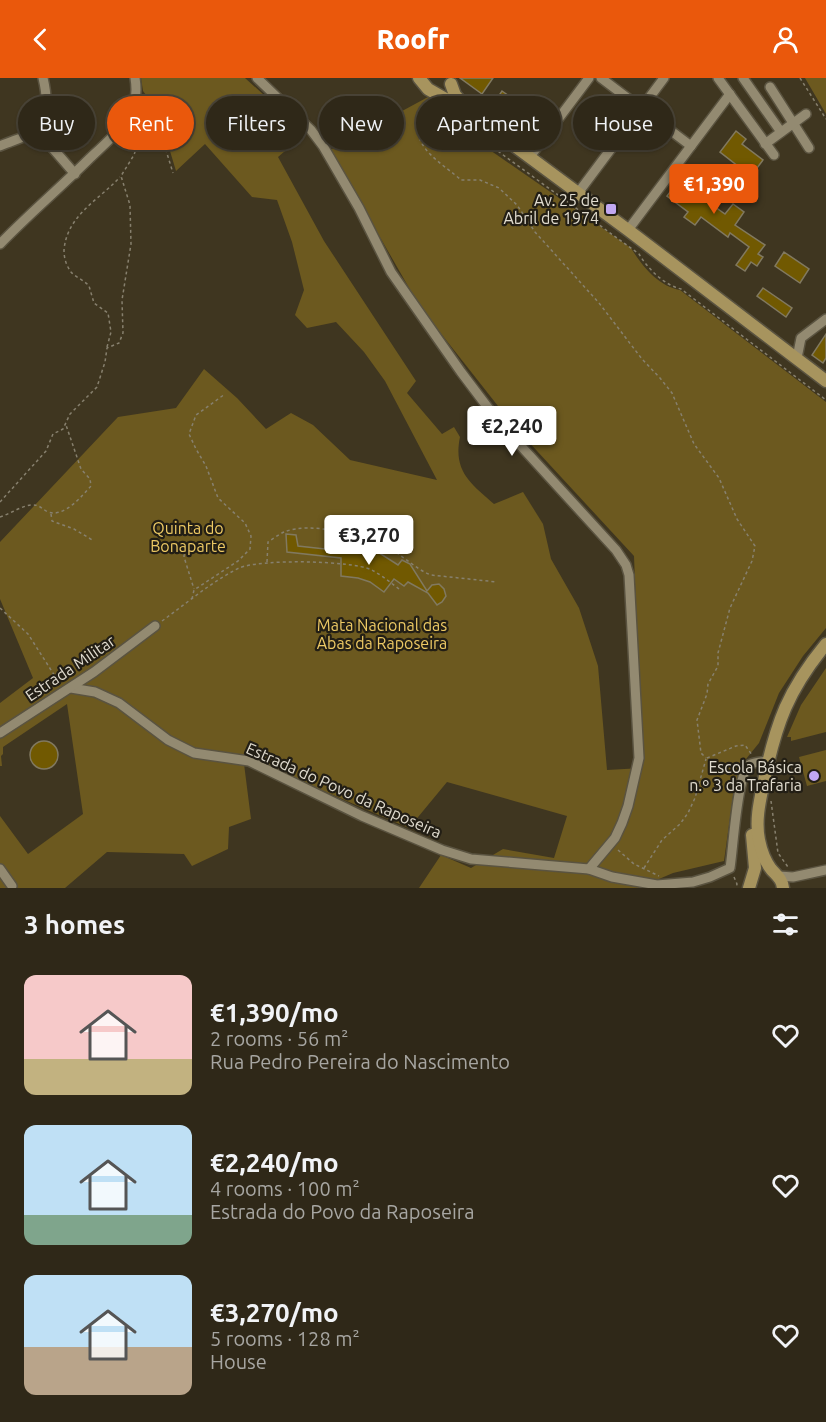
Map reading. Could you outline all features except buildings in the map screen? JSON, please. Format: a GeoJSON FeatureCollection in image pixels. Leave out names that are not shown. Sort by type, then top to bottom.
{"type":"FeatureCollection","features":[{"type":"Feature","properties":{"kind":"main road"},"geometry":{"type":"LineString","coordinates":[[421,79],[424,86],[440,96]]}},
{"type":"Feature","properties":{"kind":"main road"},"geometry":{"type":"LineString","coordinates":[[433,92],[444,91],[453,80]]}},
{"type":"Feature","properties":{"kind":"main road"},"geometry":{"type":"LineString","coordinates":[[453,80],[456,96]]}},
{"type":"Feature","properties":{"kind":"main road"},"geometry":{"type":"LineString","coordinates":[[519,150],[628,230],[826,381]]}},
{"type":"Feature","properties":{"kind":"main road"},"geometry":{"type":"LineString","coordinates":[[749,885],[755,862],[752,826],[774,734],[785,704],[801,677],[826,644]]}},
{"type":"Feature","properties":{"kind":"main road"},"geometry":{"type":"LineString","coordinates":[[761,793],[758,814],[759,839],[765,859],[781,881]]}},
{"type":"Feature","properties":{"kind":"main road"},"geometry":{"type":"LineString","coordinates":[[749,885],[765,871],[781,881]]}},
{"type":"Feature","properties":{"kind":"street"},"geometry":{"type":"LineString","coordinates":[[43,78],[45,96]]}},
{"type":"Feature","properties":{"kind":"street"},"geometry":{"type":"LineString","coordinates":[[0,244],[75,174],[121,126],[131,112],[137,93],[135,78]]}},
{"type":"Feature","properties":{"kind":"street"},"geometry":{"type":"LineString","coordinates":[[257,78],[311,130],[323,146],[359,208],[391,272],[498,421],[616,550],[627,565],[639,758],[622,824],[589,869]]}},
{"type":"Feature","properties":{"kind":"street"},"geometry":{"type":"LineString","coordinates":[[529,158],[589,78]]}},
{"type":"Feature","properties":{"kind":"street"},"geometry":{"type":"LineString","coordinates":[[601,78],[624,96]]}},
{"type":"Feature","properties":{"kind":"street"},"geometry":{"type":"LineString","coordinates":[[611,86],[618,78]]}},
{"type":"Feature","properties":{"kind":"street"},"geometry":{"type":"LineString","coordinates":[[651,96],[664,78]]}},
{"type":"Feature","properties":{"kind":"street"},"geometry":{"type":"LineString","coordinates":[[720,78],[774,155]]}},
{"type":"Feature","properties":{"kind":"street"},"geometry":{"type":"LineString","coordinates":[[743,78],[781,132]]}},
{"type":"Feature","properties":{"kind":"street"},"geometry":{"type":"LineString","coordinates":[[770,87],[808,148]]}},
{"type":"Feature","properties":{"kind":"street"},"geometry":{"type":"LineString","coordinates":[[628,230],[730,94]]}},
{"type":"Feature","properties":{"kind":"street"},"geometry":{"type":"LineString","coordinates":[[765,144],[806,114]]}},
{"type":"Feature","properties":{"kind":"street"},"geometry":{"type":"LineString","coordinates":[[674,133],[691,146]]}},
{"type":"Feature","properties":{"kind":"street"},"geometry":{"type":"LineString","coordinates":[[0,146],[18,139]]}},
{"type":"Feature","properties":{"kind":"street"},"geometry":{"type":"LineString","coordinates":[[54,150],[75,174]]}},
{"type":"Feature","properties":{"kind":"street"},"geometry":{"type":"LineString","coordinates":[[578,193],[610,150]]}},
{"type":"Feature","properties":{"kind":"street"},"geometry":{"type":"LineString","coordinates":[[797,358],[801,338],[826,319]]}},
{"type":"Feature","properties":{"kind":"street","name":"Estrada Militar"},"geometry":{"type":"LineString","coordinates":[[0,733],[68,690],[155,626]]}},
{"type":"Feature","properties":{"kind":"street","name":"Estrada do Povo da Raposeira"},"geometry":{"type":"LineString","coordinates":[[68,690],[95,692],[118,703],[168,740],[194,753],[249,761],[362,816],[471,860],[589,869],[612,878],[657,885],[673,885],[710,878],[730,868]]}},
{"type":"Feature","properties":{"kind":"street"},"geometry":{"type":"LineString","coordinates":[[730,868],[740,794],[747,769],[754,764],[768,761]]}},
{"type":"Feature","properties":{"kind":"street"},"geometry":{"type":"LineString","coordinates":[[0,869],[12,886]]}},
{"type":"Feature","properties":{"kind":"street"},"geometry":{"type":"LineString","coordinates":[[781,881],[826,870]]}},
{"type":"Feature","properties":{"kind":"path"},"geometry":{"type":"LineString","coordinates":[[800,78],[826,119]]}},
{"type":"Feature","properties":{"kind":"path"},"geometry":{"type":"LineString","coordinates":[[137,93],[140,96]]}},
{"type":"Feature","properties":{"kind":"path"},"geometry":{"type":"LineString","coordinates":[[706,758],[701,753],[696,720],[707,694],[708,684],[717,666],[723,630],[730,608],[753,561],[755,546],[738,519],[719,478],[694,444],[672,393],[642,359],[599,303],[544,243],[517,205],[499,188],[480,180],[461,180],[426,150],[421,142],[418,127],[420,122],[452,108],[447,114],[639,254],[645,265],[672,287],[681,289],[826,400]]}},
{"type":"Feature","properties":{"kind":"path"},"geometry":{"type":"LineString","coordinates":[[0,502],[46,451],[53,434],[63,429],[70,414],[97,387],[111,332],[108,313],[94,303],[89,286],[72,273],[66,264],[65,241],[72,224],[92,201],[121,176],[136,150]]}},
{"type":"Feature","properties":{"kind":"path"},"geometry":{"type":"LineString","coordinates":[[166,150],[173,173]]}},
{"type":"Feature","properties":{"kind":"path"},"geometry":{"type":"LineString","coordinates":[[107,348],[119,343],[123,333],[122,300],[131,244],[130,205],[121,176]]}},
{"type":"Feature","properties":{"kind":"path"},"geometry":{"type":"LineString","coordinates":[[192,599],[194,590],[238,561],[250,549],[251,536],[245,523],[218,498],[206,466],[189,434],[195,415],[225,394]]}},
{"type":"Feature","properties":{"kind":"path"},"geometry":{"type":"LineString","coordinates":[[0,517],[29,505],[38,505],[51,513],[60,512],[92,486],[90,479],[81,469],[66,425]]}},
{"type":"Feature","properties":{"kind":"path"},"geometry":{"type":"LineString","coordinates":[[51,513],[52,521],[74,529],[94,541]]}},
{"type":"Feature","properties":{"kind":"path"},"geometry":{"type":"LineString","coordinates":[[267,562],[268,542],[285,532],[305,529],[325,530],[356,535],[388,548],[421,571],[497,582]]}},
{"type":"Feature","properties":{"kind":"path"},"geometry":{"type":"LineString","coordinates":[[185,542],[184,558],[191,587],[194,590]]}},
{"type":"Feature","properties":{"kind":"path"},"geometry":{"type":"LineString","coordinates":[[155,626],[239,568],[259,562],[355,565],[371,570],[399,589]]}},
{"type":"Feature","properties":{"kind":"path"},"geometry":{"type":"LineString","coordinates":[[0,608],[28,634],[68,690]]}},
{"type":"Feature","properties":{"kind":"path"},"geometry":{"type":"LineString","coordinates":[[706,758],[736,746],[745,746],[752,753],[754,764]]}},
{"type":"Feature","properties":{"kind":"path"},"geometry":{"type":"LineString","coordinates":[[644,868],[662,840],[680,824],[688,813],[706,758]]}},
{"type":"Feature","properties":{"kind":"path"},"geometry":{"type":"LineString","coordinates":[[768,805],[770,797],[778,853],[792,873]]}},
{"type":"Feature","properties":{"kind":"path"},"geometry":{"type":"LineString","coordinates":[[610,843],[634,864],[661,876]]}},
{"type":"Feature","properties":{"kind":"path"},"geometry":{"type":"LineString","coordinates":[[730,868],[736,881],[736,888]]}},
{"type":"Feature","properties":{"kind":"green space","name":"Mata Nacional das Abas da Raposeira"},"geometry":{"type":"Polygon","coordinates":[[[141,78],[245,78],[265,96],[206,96],[206,145],[176,171],[170,150],[194,150],[194,96],[147,96],[143,91],[141,78]]]}},
{"type":"Feature","properties":{"kind":"green space"},"geometry":{"type":"Polygon","coordinates":[[[805,78],[826,78],[826,114],[805,78]]]}},
{"type":"Feature","properties":{"kind":"green space","name":"Mata Nacional das Abas da Raposeira"},"geometry":{"type":"Polygon","coordinates":[[[416,103],[416,150],[490,150],[631,248],[640,262],[658,280],[680,290],[826,402],[826,628],[803,656],[779,693],[759,743],[746,759],[733,796],[724,861],[673,873],[638,888],[419,888],[441,855],[471,868],[503,849],[554,858],[567,816],[447,782],[409,828],[243,756],[251,819],[229,827],[228,849],[192,866],[184,854],[107,852],[65,888],[0,888],[0,816],[28,854],[83,814],[67,704],[3,747],[2,766],[0,766],[0,703],[33,678],[0,599],[0,542],[118,417],[176,408],[204,369],[237,398],[266,429],[291,413],[313,425],[350,460],[437,480],[385,381],[364,352],[336,322],[307,328],[295,315],[304,290],[292,242],[277,200],[252,197],[210,150],[286,150],[278,157],[324,241],[416,381],[407,393],[442,434],[454,427],[460,437],[458,449],[461,468],[471,483],[494,504],[523,492],[543,524],[551,559],[579,608],[598,666],[607,770],[642,768],[634,556],[513,425],[420,307],[330,150],[404,150],[404,110],[416,103]]]}},
{"type":"Feature","properties":{"kind":"green space"},"geometry":{"type":"Polygon","coordinates":[[[826,668],[826,732],[791,741],[791,737],[787,737],[801,705],[826,668]]]}},
{"type":"Feature","properties":{"kind":"green space"},"geometry":{"type":"Polygon","coordinates":[[[826,750],[826,781],[807,786],[799,757],[826,750]]]}},
{"type":"Feature","properties":{"kind":"place","name":"Av. 25 de Abril de 1974"},"geometry":{"type":"Point","coordinates":[611,209]}},
{"type":"Feature","properties":{"kind":"place","name":"Escola Básica n.º 3 da Trafaria"},"geometry":{"type":"Point","coordinates":[814,776]}},
{"type":"Feature","properties":{"kind":"park label","name":"Quinta do Bonaparte"},"geometry":{"type":"Point","coordinates":[188,537]}}]}
